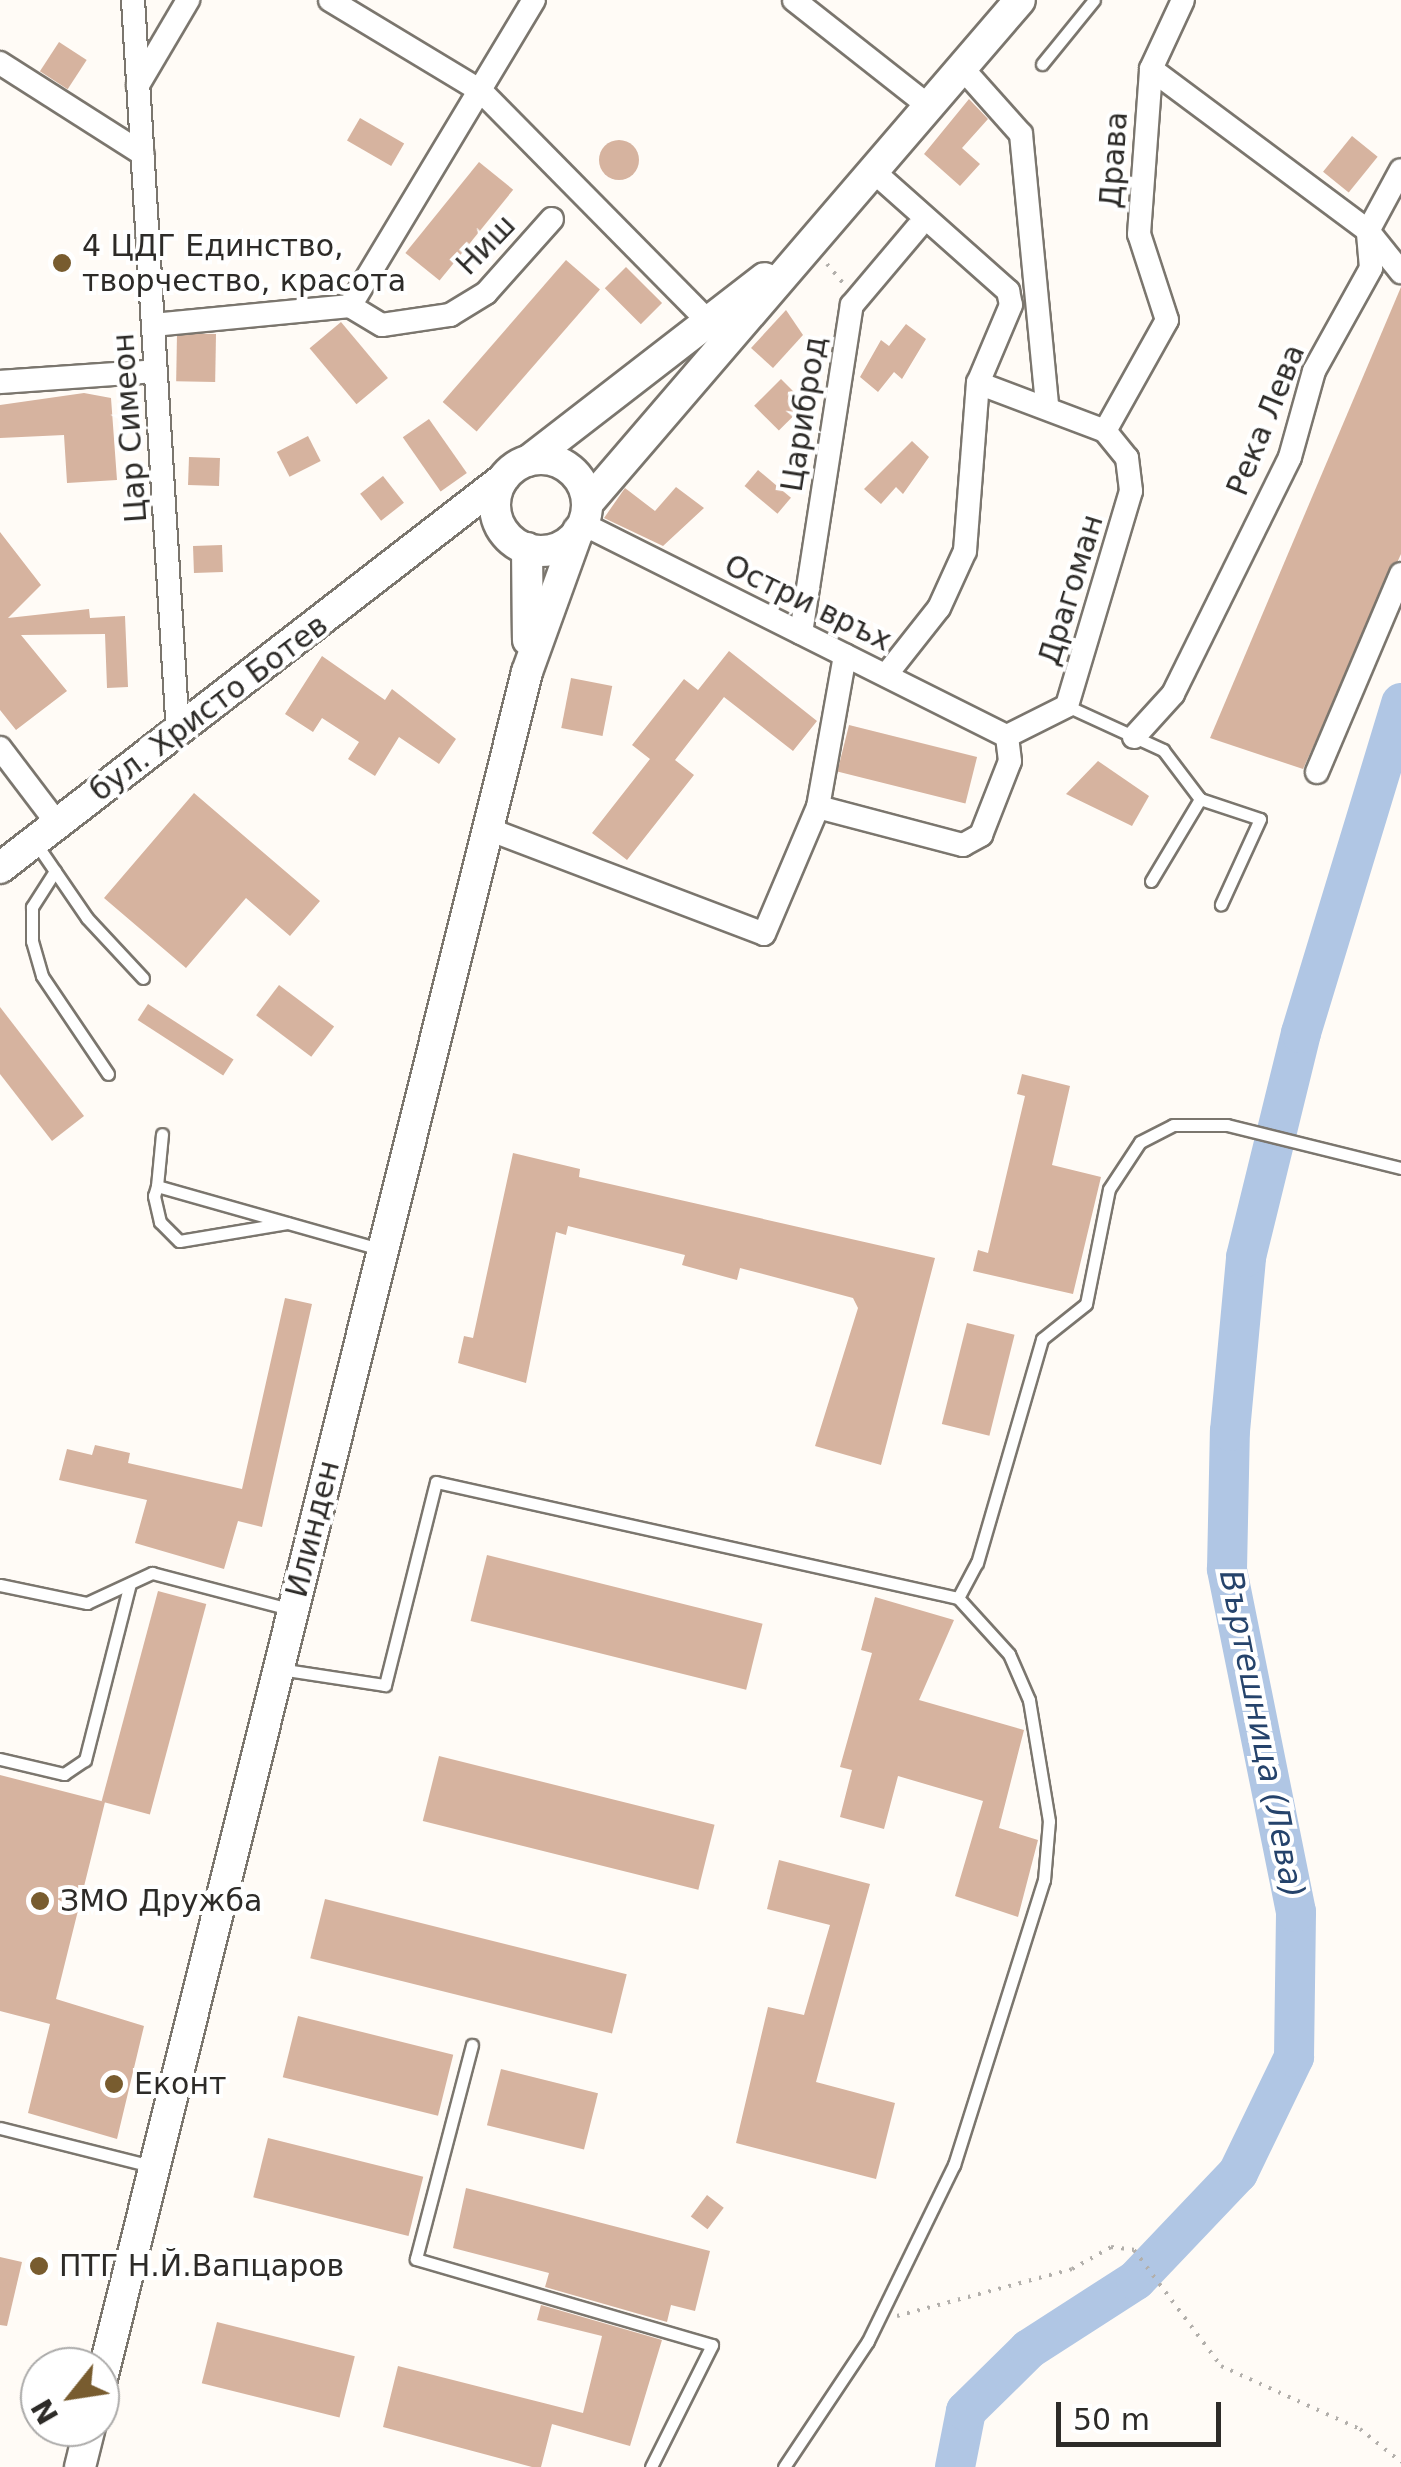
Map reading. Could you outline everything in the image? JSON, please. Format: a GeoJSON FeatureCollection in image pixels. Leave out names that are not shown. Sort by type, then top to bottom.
{"type":"FeatureCollection","features":[{"type":"Feature","properties":{"kind":"street","name":"Цар Симеон"},"geometry":{"type":"LineString","coordinates":[[133,0],[178,733]]}},
{"type":"Feature","properties":{"kind":"street"},"geometry":{"type":"LineString","coordinates":[[138,84],[188,0]]}},
{"type":"Feature","properties":{"kind":"street"},"geometry":{"type":"LineString","coordinates":[[330,0],[481,91],[708,321]]}},
{"type":"Feature","properties":{"kind":"street"},"geometry":{"type":"LineString","coordinates":[[153,325],[350,306],[534,0]]}},
{"type":"Feature","properties":{"kind":"street"},"geometry":{"type":"LineString","coordinates":[[794,0],[930,107]]}},
{"type":"Feature","properties":{"kind":"street"},"geometry":{"type":"LineString","coordinates":[[806,246],[503,479],[496,506],[516,540],[556,548],[806,246],[1020,0]]}},
{"type":"Feature","properties":{"kind":"street","name":"Драва"},"geometry":{"type":"LineString","coordinates":[[1105,431],[1167,320],[1139,234],[1151,69],[1182,0]]}},
{"type":"Feature","properties":{"kind":"street"},"geometry":{"type":"LineString","coordinates":[[0,62],[143,154]]}},
{"type":"Feature","properties":{"kind":"street"},"geometry":{"type":"LineString","coordinates":[[963,69],[1021,134],[1047,405]]}},
{"type":"Feature","properties":{"kind":"street"},"geometry":{"type":"LineString","coordinates":[[1151,69],[1368,231],[1401,272]]}},
{"type":"Feature","properties":{"kind":"street","name":"Река Лева"},"geometry":{"type":"LineString","coordinates":[[1134,737],[1173,694],[1290,456],[1314,371],[1371,268],[1368,231],[1401,170]]}},
{"type":"Feature","properties":{"kind":"street"},"geometry":{"type":"LineString","coordinates":[[873,171],[1008,291],[1011,305],[978,383],[965,550],[939,608],[886,675]]}},
{"type":"Feature","properties":{"kind":"street","name":"Ниш"},"geometry":{"type":"LineString","coordinates":[[350,306],[382,325],[450,315],[486,293],[552,220]]}},
{"type":"Feature","properties":{"kind":"street"},"geometry":{"type":"LineString","coordinates":[[856,298],[916,228]]}},
{"type":"Feature","properties":{"kind":"street","name":"Цариброд"},"geometry":{"type":"LineString","coordinates":[[801,632],[856,298]]}},
{"type":"Feature","properties":{"kind":"street"},"geometry":{"type":"LineString","coordinates":[[0,382],[156,371]]}},
{"type":"Feature","properties":{"kind":"street"},"geometry":{"type":"LineString","coordinates":[[978,383],[1047,405],[1105,431]]}},
{"type":"Feature","properties":{"kind":"street","name":"Драгоман"},"geometry":{"type":"LineString","coordinates":[[1007,736],[1067,706],[1131,492],[1127,458],[1105,431]]}},
{"type":"Feature","properties":{"kind":"street"},"geometry":{"type":"LineString","coordinates":[[528,461],[568,468],[582,520]]}},
{"type":"Feature","properties":{"kind":"street","name":"бул. Христо Ботев"},"geometry":{"type":"LineString","coordinates":[[0,868],[503,479]]}},
{"type":"Feature","properties":{"kind":"street","name":"Остри връх"},"geometry":{"type":"LineString","coordinates":[[582,520],[1007,736]]}},
{"type":"Feature","properties":{"kind":"street","name":"Илинден"},"geometry":{"type":"LineString","coordinates":[[110,2347],[527,672],[582,520]]}},
{"type":"Feature","properties":{"kind":"street","name":"бул. Христо Ботев"},"geometry":{"type":"LineString","coordinates":[[419,547],[473,526],[516,540]]}},
{"type":"Feature","properties":{"kind":"street","name":"Илинден"},"geometry":{"type":"LineString","coordinates":[[516,540],[527,672]]}},
{"type":"Feature","properties":{"kind":"street"},"geometry":{"type":"LineString","coordinates":[[1317,772],[1401,574]]}},
{"type":"Feature","properties":{"kind":"street"},"geometry":{"type":"LineString","coordinates":[[488,829],[764,934],[818,807],[845,654]]}},
{"type":"Feature","properties":{"kind":"street"},"geometry":{"type":"LineString","coordinates":[[818,807],[964,845],[981,835],[1010,761],[1007,736]]}},
{"type":"Feature","properties":{"kind":"street"},"geometry":{"type":"LineString","coordinates":[[0,748],[46,832]]}},
{"type":"Feature","properties":{"kind":"lane"},"geometry":{"type":"LineString","coordinates":[[1042,64],[1094,0]]}},
{"type":"Feature","properties":{"kind":"lane"},"geometry":{"type":"LineString","coordinates":[[1067,706],[1163,750],[1200,799],[1260,820],[1220,904]]}},
{"type":"Feature","properties":{"kind":"lane"},"geometry":{"type":"LineString","coordinates":[[1150,881],[1200,799]]}},
{"type":"Feature","properties":{"kind":"lane"},"geometry":{"type":"LineString","coordinates":[[46,832],[55,871],[143,978]]}},
{"type":"Feature","properties":{"kind":"lane"},"geometry":{"type":"LineString","coordinates":[[55,871],[32,908],[32,941],[42,976],[108,1074]]}},
{"type":"Feature","properties":{"kind":"lane"},"geometry":{"type":"LineString","coordinates":[[958,1598],[978,1563],[1042,1339],[1086,1304],[1109,1189],[1140,1142],[1173,1125],[1227,1125],[1401,1168]]}},
{"type":"Feature","properties":{"kind":"lane"},"geometry":{"type":"LineString","coordinates":[[162,1134],[157,1186],[160,1222],[179,1240],[287,1223]]}},
{"type":"Feature","properties":{"kind":"lane"},"geometry":{"type":"LineString","coordinates":[[157,1186],[383,1250]]}},
{"type":"Feature","properties":{"kind":"lane"},"geometry":{"type":"LineString","coordinates":[[278,1669],[385,1685],[436,1482],[958,1598],[1009,1654],[1028,1700],[1049,1821],[1044,1880],[954,2165],[878,2321],[784,2467]]}},
{"type":"Feature","properties":{"kind":"lane"},"geometry":{"type":"LineString","coordinates":[[0,1585],[87,1603],[168,1575],[293,1610]]}},
{"type":"Feature","properties":{"kind":"lane"},"geometry":{"type":"LineString","coordinates":[[0,1759],[64,1774],[85,1760],[128,1587]]}},
{"type":"Feature","properties":{"kind":"lane"},"geometry":{"type":"LineString","coordinates":[[472,2046],[416,2259],[712,2345],[652,2467]]}},
{"type":"Feature","properties":{"kind":"lane"},"geometry":{"type":"LineString","coordinates":[[0,2128],[155,2166]]}},
{"type":"Feature","properties":{"kind":"path"},"geometry":{"type":"LineString","coordinates":[[806,246],[856,298]]}},
{"type":"Feature","properties":{"kind":"path"},"geometry":{"type":"LineString","coordinates":[[878,2321],[1072,2269],[1111,2246],[1134,2250],[1221,2366],[1360,2429],[1401,2462]]}},
{"type":"Feature","properties":{"kind":"building"},"geometry":{"type":"Polygon","coordinates":[[[59,42],[87,60],[68,89],[40,71],[59,42]]]}},
{"type":"Feature","properties":{"kind":"building"},"geometry":{"type":"Polygon","coordinates":[[[969,99],[988,119],[962,148],[980,164],[960,186],[924,154],[969,99]]]}},
{"type":"Feature","properties":{"kind":"building"},"geometry":{"type":"Polygon","coordinates":[[[360,118],[404,144],[391,166],[347,141],[360,118]]]}},
{"type":"Feature","properties":{"kind":"building"},"geometry":{"type":"Polygon","coordinates":[[[1352,136],[1378,157],[1349,193],[1323,172],[1352,136]]]}},
{"type":"Feature","properties":{"kind":"building"},"geometry":{"type":"Polygon","coordinates":[[[619,140],[633,146],[639,160],[633,174],[619,180],[605,174],[599,160],[605,146],[619,140]]]}},
{"type":"Feature","properties":{"kind":"building"},"geometry":{"type":"Polygon","coordinates":[[[479,162],[513,190],[440,281],[405,253],[479,162]]]}},
{"type":"Feature","properties":{"kind":"building"},"geometry":{"type":"Polygon","coordinates":[[[566,260],[600,290],[477,431],[443,402],[566,260]]]}},
{"type":"Feature","properties":{"kind":"building"},"geometry":{"type":"Polygon","coordinates":[[[626,267],[662,303],[641,324],[605,288],[626,267]]]}},
{"type":"Feature","properties":{"kind":"building"},"geometry":{"type":"Polygon","coordinates":[[[1401,287],[1401,554],[1303,769],[1210,738],[1401,287]]]}},
{"type":"Feature","properties":{"kind":"building"},"geometry":{"type":"Polygon","coordinates":[[[786,310],[803,335],[773,368],[751,348],[786,310]]]}},
{"type":"Feature","properties":{"kind":"building"},"geometry":{"type":"Polygon","coordinates":[[[341,322],[388,378],[357,404],[310,348],[341,322]]]}},
{"type":"Feature","properties":{"kind":"building"},"geometry":{"type":"Polygon","coordinates":[[[906,324],[926,339],[902,379],[894,372],[878,392],[860,377],[881,340],[889,346],[906,324]]]}},
{"type":"Feature","properties":{"kind":"building"},"geometry":{"type":"Polygon","coordinates":[[[177,333],[216,334],[215,382],[176,381],[177,333]]]}},
{"type":"Feature","properties":{"kind":"building"},"geometry":{"type":"Polygon","coordinates":[[[781,379],[806,404],[779,431],[754,406],[781,379]]]}},
{"type":"Feature","properties":{"kind":"building"},"geometry":{"type":"Polygon","coordinates":[[[84,393],[111,398],[117,480],[67,483],[64,435],[0,438],[0,405],[84,393]]]}},
{"type":"Feature","properties":{"kind":"building"},"geometry":{"type":"Polygon","coordinates":[[[429,419],[467,473],[441,491],[403,437],[429,419]]]}},
{"type":"Feature","properties":{"kind":"building"},"geometry":{"type":"Polygon","coordinates":[[[308,436],[321,461],[290,477],[277,452],[308,436]]]}},
{"type":"Feature","properties":{"kind":"building"},"geometry":{"type":"Polygon","coordinates":[[[912,441],[929,457],[903,494],[896,487],[881,504],[864,489],[912,441]]]}},
{"type":"Feature","properties":{"kind":"building"},"geometry":{"type":"Polygon","coordinates":[[[189,457],[220,458],[219,486],[188,485],[189,457]]]}},
{"type":"Feature","properties":{"kind":"building"},"geometry":{"type":"Polygon","coordinates":[[[758,470],[791,498],[777,514],[745,486],[758,470]]]}},
{"type":"Feature","properties":{"kind":"building"},"geometry":{"type":"Polygon","coordinates":[[[383,476],[404,503],[381,521],[360,494],[383,476]]]}},
{"type":"Feature","properties":{"kind":"building"},"geometry":{"type":"Polygon","coordinates":[[[676,487],[704,508],[663,546],[604,518],[625,488],[655,511],[676,487]]]}},
{"type":"Feature","properties":{"kind":"building"},"geometry":{"type":"Polygon","coordinates":[[[0,532],[41,585],[8,618],[89,609],[90,618],[125,616],[128,687],[107,688],[105,634],[21,635],[67,691],[16,730],[0,710],[0,532]]]}},
{"type":"Feature","properties":{"kind":"building"},"geometry":{"type":"Polygon","coordinates":[[[222,545],[223,572],[194,573],[193,546],[222,545]]]}},
{"type":"Feature","properties":{"kind":"building"},"geometry":{"type":"Polygon","coordinates":[[[729,651],[817,721],[793,751],[724,697],[675,760],[694,775],[627,860],[592,833],[650,759],[632,745],[684,679],[698,690],[729,651]]]}},
{"type":"Feature","properties":{"kind":"building"},"geometry":{"type":"Polygon","coordinates":[[[322,656],[385,700],[392,689],[456,739],[439,764],[399,737],[375,776],[348,759],[359,742],[322,718],[313,732],[285,714],[322,656]]]}},
{"type":"Feature","properties":{"kind":"building"},"geometry":{"type":"Polygon","coordinates":[[[571,678],[612,686],[602,736],[561,728],[571,678]]]}},
{"type":"Feature","properties":{"kind":"building"},"geometry":{"type":"Polygon","coordinates":[[[849,725],[977,757],[965,804],[837,772],[849,725]]]}},
{"type":"Feature","properties":{"kind":"building"},"geometry":{"type":"Polygon","coordinates":[[[1098,761],[1149,796],[1132,826],[1066,794],[1098,761]]]}},
{"type":"Feature","properties":{"kind":"building"},"geometry":{"type":"Polygon","coordinates":[[[194,793],[320,901],[290,936],[246,898],[186,968],[104,898],[194,793]]]}},
{"type":"Feature","properties":{"kind":"building"},"geometry":{"type":"Polygon","coordinates":[[[279,985],[334,1027],[311,1057],[256,1015],[279,985]]]}},
{"type":"Feature","properties":{"kind":"building"},"geometry":{"type":"Polygon","coordinates":[[[148,1004],[234,1060],[223,1075],[138,1020],[148,1004]]]}},
{"type":"Feature","properties":{"kind":"building"},"geometry":{"type":"Polygon","coordinates":[[[0,1007],[84,1116],[52,1141],[0,1074],[0,1007]]]}},
{"type":"Feature","properties":{"kind":"building"},"geometry":{"type":"Polygon","coordinates":[[[1022,1074],[1070,1086],[1052,1165],[1101,1177],[1073,1294],[973,1271],[978,1250],[988,1253],[1025,1096],[1017,1094],[1022,1074]]]}},
{"type":"Feature","properties":{"kind":"building"},"geometry":{"type":"Polygon","coordinates":[[[513,1153],[580,1169],[579,1177],[935,1258],[881,1465],[815,1446],[858,1308],[853,1298],[740,1268],[737,1280],[682,1265],[685,1255],[568,1226],[566,1235],[556,1232],[526,1383],[458,1363],[464,1336],[473,1338],[513,1153]]]}},
{"type":"Feature","properties":{"kind":"building"},"geometry":{"type":"Polygon","coordinates":[[[285,1298],[312,1304],[262,1527],[238,1521],[224,1569],[135,1543],[147,1500],[59,1480],[67,1449],[92,1455],[95,1445],[130,1453],[128,1463],[242,1489],[285,1298]]]}},
{"type":"Feature","properties":{"kind":"building"},"geometry":{"type":"Polygon","coordinates":[[[967,1323],[1015,1335],[989,1436],[942,1424],[967,1323]]]}},
{"type":"Feature","properties":{"kind":"building"},"geometry":{"type":"Polygon","coordinates":[[[487,1555],[763,1624],[746,1690],[471,1621],[487,1555]]]}},
{"type":"Feature","properties":{"kind":"building"},"geometry":{"type":"Polygon","coordinates":[[[158,1591],[206,1604],[150,1815],[102,1802],[158,1591]]]}},
{"type":"Feature","properties":{"kind":"building"},"geometry":{"type":"Polygon","coordinates":[[[875,1597],[954,1620],[919,1700],[1024,1730],[999,1828],[1038,1840],[1018,1917],[955,1896],[983,1801],[898,1776],[884,1829],[840,1817],[852,1770],[840,1767],[872,1653],[861,1650],[875,1597]]]}},
{"type":"Feature","properties":{"kind":"building"},"geometry":{"type":"Polygon","coordinates":[[[439,1756],[715,1825],[698,1890],[423,1821],[439,1756]]]}},
{"type":"Feature","properties":{"kind":"building","name":"ЗМО Дружба"},"geometry":{"type":"Polygon","coordinates":[[[0,1775],[105,1802],[56,1999],[144,2026],[117,2139],[28,2113],[50,2024],[0,2011],[0,1775]]]}},
{"type":"Feature","properties":{"kind":"building"},"geometry":{"type":"Polygon","coordinates":[[[779,1860],[870,1884],[816,2082],[895,2103],[876,2179],[736,2143],[768,2007],[804,2015],[830,1925],[767,1909],[779,1860]]]}},
{"type":"Feature","properties":{"kind":"building"},"geometry":{"type":"Polygon","coordinates":[[[325,1899],[627,1974],[612,2033],[310,1958],[325,1899]]]}},
{"type":"Feature","properties":{"kind":"building"},"geometry":{"type":"Polygon","coordinates":[[[298,2016],[453,2055],[438,2116],[283,2077],[298,2016]]]}},
{"type":"Feature","properties":{"kind":"building"},"geometry":{"type":"Polygon","coordinates":[[[501,2069],[598,2093],[584,2149],[487,2125],[501,2069]]]}},
{"type":"Feature","properties":{"kind":"building"},"geometry":{"type":"Polygon","coordinates":[[[268,2138],[423,2177],[408,2236],[253,2197],[268,2138]]]}},
{"type":"Feature","properties":{"kind":"building"},"geometry":{"type":"Polygon","coordinates":[[[466,2188],[710,2251],[695,2311],[671,2305],[667,2322],[545,2287],[549,2273],[453,2248],[466,2188]]]}},
{"type":"Feature","properties":{"kind":"building"},"geometry":{"type":"Polygon","coordinates":[[[707,2195],[724,2208],[708,2229],[691,2217],[707,2195]]]}},
{"type":"Feature","properties":{"kind":"building"},"geometry":{"type":"Polygon","coordinates":[[[0,2257],[22,2262],[7,2326],[0,2325],[0,2257]]]}},
{"type":"Feature","properties":{"kind":"building"},"geometry":{"type":"Polygon","coordinates":[[[541,2305],[662,2340],[630,2446],[552,2424],[541,2467],[532,2467],[383,2427],[398,2366],[583,2413],[602,2336],[537,2320],[541,2305]]]}},
{"type":"Feature","properties":{"kind":"building"},"geometry":{"type":"Polygon","coordinates":[[[217,2322],[355,2356],[340,2417],[202,2383],[217,2322]]]}},
{"type":"Feature","properties":{"kind":"waterway","name":"Въртешница (Лева)"},"geometry":{"type":"LineString","coordinates":[[955,2467],[966,2411],[1029,2349],[1136,2280],[1238,2173],[1294,2057],[1296,1912],[1227,1569],[1230,1431],[1246,1257],[1301,1033],[1401,703]]}},
{"type":"Feature","properties":{"kind":"place","name":"4 ЦДГ Единство, творчество, красота"},"geometry":{"type":"Point","coordinates":[62,263]}},
{"type":"Feature","properties":{"kind":"place","name":"ЗМО Дружба"},"geometry":{"type":"Point","coordinates":[40,1901]}},
{"type":"Feature","properties":{"kind":"place","name":"Еконт"},"geometry":{"type":"Point","coordinates":[114,2084]}},
{"type":"Feature","properties":{"kind":"place","name":"ПТГ Н.Й.Вапцаров"},"geometry":{"type":"Point","coordinates":[39,2266]}}]}
